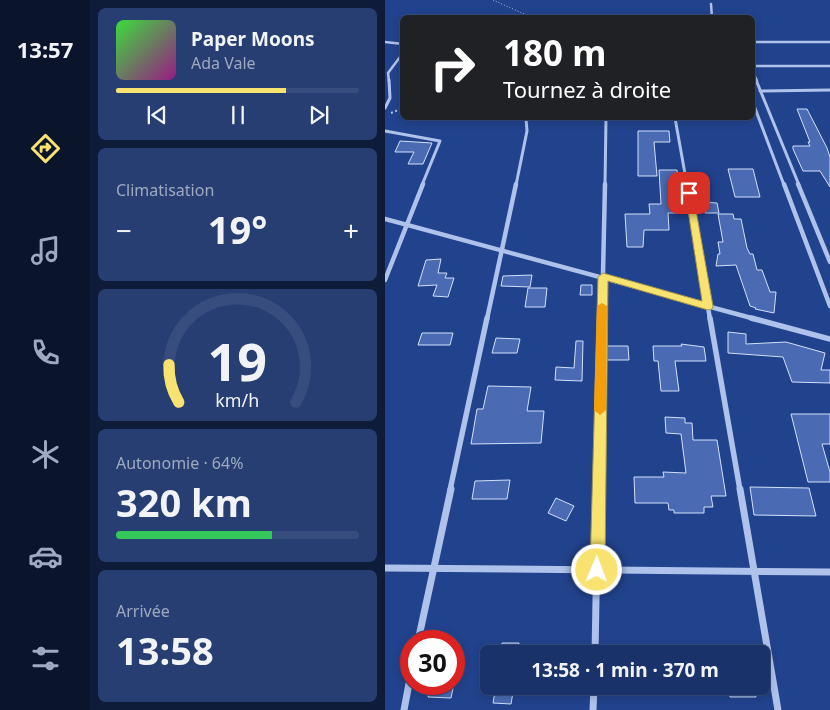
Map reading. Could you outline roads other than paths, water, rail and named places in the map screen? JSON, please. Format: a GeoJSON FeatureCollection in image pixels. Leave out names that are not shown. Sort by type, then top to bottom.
{"type":"FeatureCollection","features":[{"type":"Feature","properties":{"kind":"street"},"geometry":{"type":"LineString","coordinates":[[711,4],[712,15]]}},
{"type":"Feature","properties":{"kind":"street"},"geometry":{"type":"LineString","coordinates":[[385,42],[400,44]]}},
{"type":"Feature","properties":{"kind":"street"},"geometry":{"type":"LineString","coordinates":[[755,42],[830,42]]}},
{"type":"Feature","properties":{"kind":"street"},"geometry":{"type":"LineString","coordinates":[[385,108],[390,98],[388,73],[400,57]]}},
{"type":"Feature","properties":{"kind":"street"},"geometry":{"type":"LineString","coordinates":[[755,66],[829,66]]}},
{"type":"Feature","properties":{"kind":"street"},"geometry":{"type":"LineString","coordinates":[[755,77],[830,262]]}},
{"type":"Feature","properties":{"kind":"street"},"geometry":{"type":"LineString","coordinates":[[760,91],[830,90]]}},
{"type":"Feature","properties":{"kind":"street"},"geometry":{"type":"LineString","coordinates":[[755,108],[830,306]]}},
{"type":"Feature","properties":{"kind":"street"},"geometry":{"type":"LineString","coordinates":[[419,630],[523,152],[527,131],[526,120]]}},
{"type":"Feature","properties":{"kind":"street"},"geometry":{"type":"LineString","coordinates":[[595,645],[606,120]]}},
{"type":"Feature","properties":{"kind":"street"},"geometry":{"type":"LineString","coordinates":[[675,120],[778,710]]}},
{"type":"Feature","properties":{"kind":"street"},"geometry":{"type":"LineString","coordinates":[[385,131],[440,141],[385,280]]}},
{"type":"Feature","properties":{"kind":"street"},"geometry":{"type":"LineString","coordinates":[[385,219],[830,340]]}},
{"type":"Feature","properties":{"kind":"street"},"geometry":{"type":"LineString","coordinates":[[385,568],[830,572]]}},
{"type":"Feature","properties":{"kind":"street"},"geometry":{"type":"LineString","coordinates":[[404,710],[407,695]]}},
{"type":"Feature","properties":{"kind":"street"},"geometry":{"type":"LineString","coordinates":[[593,710],[594,695]]}}]}
